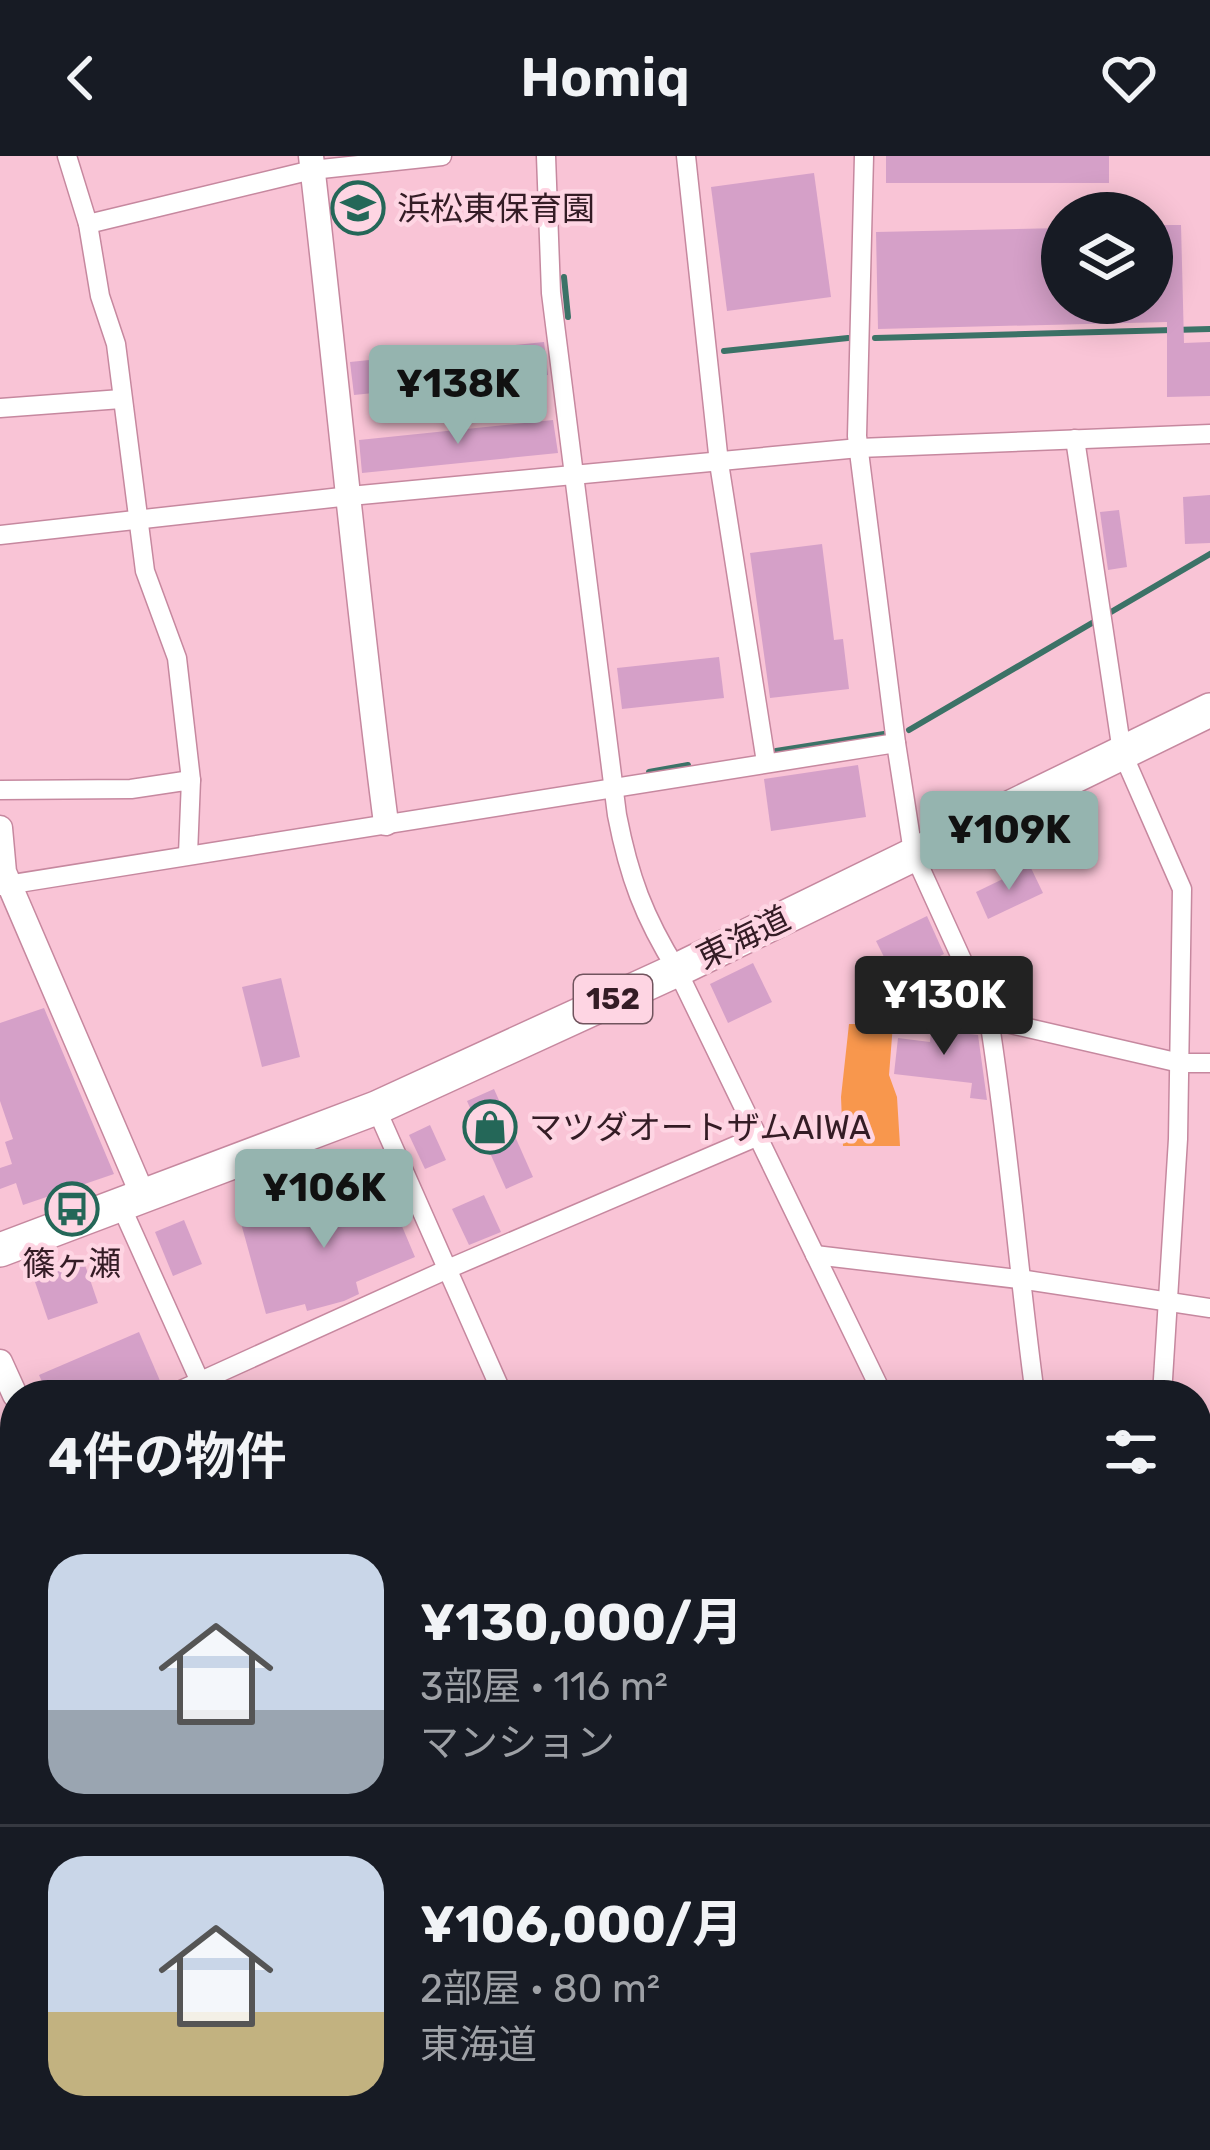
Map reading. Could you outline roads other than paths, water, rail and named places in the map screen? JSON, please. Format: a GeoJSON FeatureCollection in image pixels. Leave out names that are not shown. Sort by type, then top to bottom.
{"type":"FeatureCollection","features":[{"type":"Feature","properties":{"kind":"highway","name":"東海道"},"geometry":{"type":"LineString","coordinates":[[0,1250],[376,1108],[677,970],[1210,710]]}},
{"type":"Feature","properties":{"kind":"street"},"geometry":{"type":"LineString","coordinates":[[67,156],[116,344],[145,572],[176,658],[191,780],[188,854]]}},
{"type":"Feature","properties":{"kind":"street"},"geometry":{"type":"LineString","coordinates":[[88,224],[311,163],[442,156]]}},
{"type":"Feature","properties":{"kind":"street"},"geometry":{"type":"LineString","coordinates":[[546,156],[550,293],[629,875],[648,924],[677,970],[877,1380]]}},
{"type":"Feature","properties":{"kind":"street"},"geometry":{"type":"LineString","coordinates":[[686,156],[718,463],[766,762]]}},
{"type":"Feature","properties":{"kind":"street"},"geometry":{"type":"LineString","coordinates":[[864,156],[860,448],[896,743],[913,853],[989,1019],[1005,1115],[1033,1380]]}},
{"type":"Feature","properties":{"kind":"street"},"geometry":{"type":"LineString","coordinates":[[311,163],[350,496],[359,619],[386,823]]}},
{"type":"Feature","properties":{"kind":"street"},"geometry":{"type":"LineString","coordinates":[[0,408],[121,399]]}},
{"type":"Feature","properties":{"kind":"street"},"geometry":{"type":"LineString","coordinates":[[0,535],[860,448],[1210,434]]}},
{"type":"Feature","properties":{"kind":"street"},"geometry":{"type":"LineString","coordinates":[[1076,439],[1122,752],[1182,889],[1180,1063],[1163,1380]]}},
{"type":"Feature","properties":{"kind":"street"},"geometry":{"type":"LineString","coordinates":[[4,886],[896,743]]}},
{"type":"Feature","properties":{"kind":"street"},"geometry":{"type":"LineString","coordinates":[[0,790],[130,789],[191,780]]}},
{"type":"Feature","properties":{"kind":"street"},"geometry":{"type":"LineString","coordinates":[[0,828],[4,886],[200,1380]]}},
{"type":"Feature","properties":{"kind":"street"},"geometry":{"type":"LineString","coordinates":[[989,1019],[1180,1063],[1210,1063]]}},
{"type":"Feature","properties":{"kind":"street"},"geometry":{"type":"LineString","coordinates":[[376,1108],[497,1380]]}},
{"type":"Feature","properties":{"kind":"street"},"geometry":{"type":"LineString","coordinates":[[219,1380],[450,1268],[756,1137]]}},
{"type":"Feature","properties":{"kind":"street"},"geometry":{"type":"LineString","coordinates":[[815,1255],[1210,1308]]}},
{"type":"Feature","properties":{"kind":"waterway"},"geometry":{"type":"LineString","coordinates":[[564,277],[568,317]]}},
{"type":"Feature","properties":{"kind":"waterway"},"geometry":{"type":"LineString","coordinates":[[875,338],[1210,329]]}},
{"type":"Feature","properties":{"kind":"waterway"},"geometry":{"type":"LineString","coordinates":[[724,351],[848,338]]}},
{"type":"Feature","properties":{"kind":"waterway"},"geometry":{"type":"LineString","coordinates":[[1111,612],[1210,554]]}},
{"type":"Feature","properties":{"kind":"waterway"},"geometry":{"type":"LineString","coordinates":[[909,730],[1092,623]]}},
{"type":"Feature","properties":{"kind":"waterway"},"geometry":{"type":"LineString","coordinates":[[776,751],[884,734]]}},
{"type":"Feature","properties":{"kind":"waterway"},"geometry":{"type":"LineString","coordinates":[[649,772],[688,765]]}},
{"type":"Feature","properties":{"kind":"place","name":"浜松東保育園"},"geometry":{"type":"Point","coordinates":[358,208]}},
{"type":"Feature","properties":{"kind":"place","name":"マツダオートザムAIWA"},"geometry":{"type":"Point","coordinates":[490,1127]}},
{"type":"Feature","properties":{"kind":"place","name":"篠ヶ瀬"},"geometry":{"type":"Point","coordinates":[72,1209]}}]}
